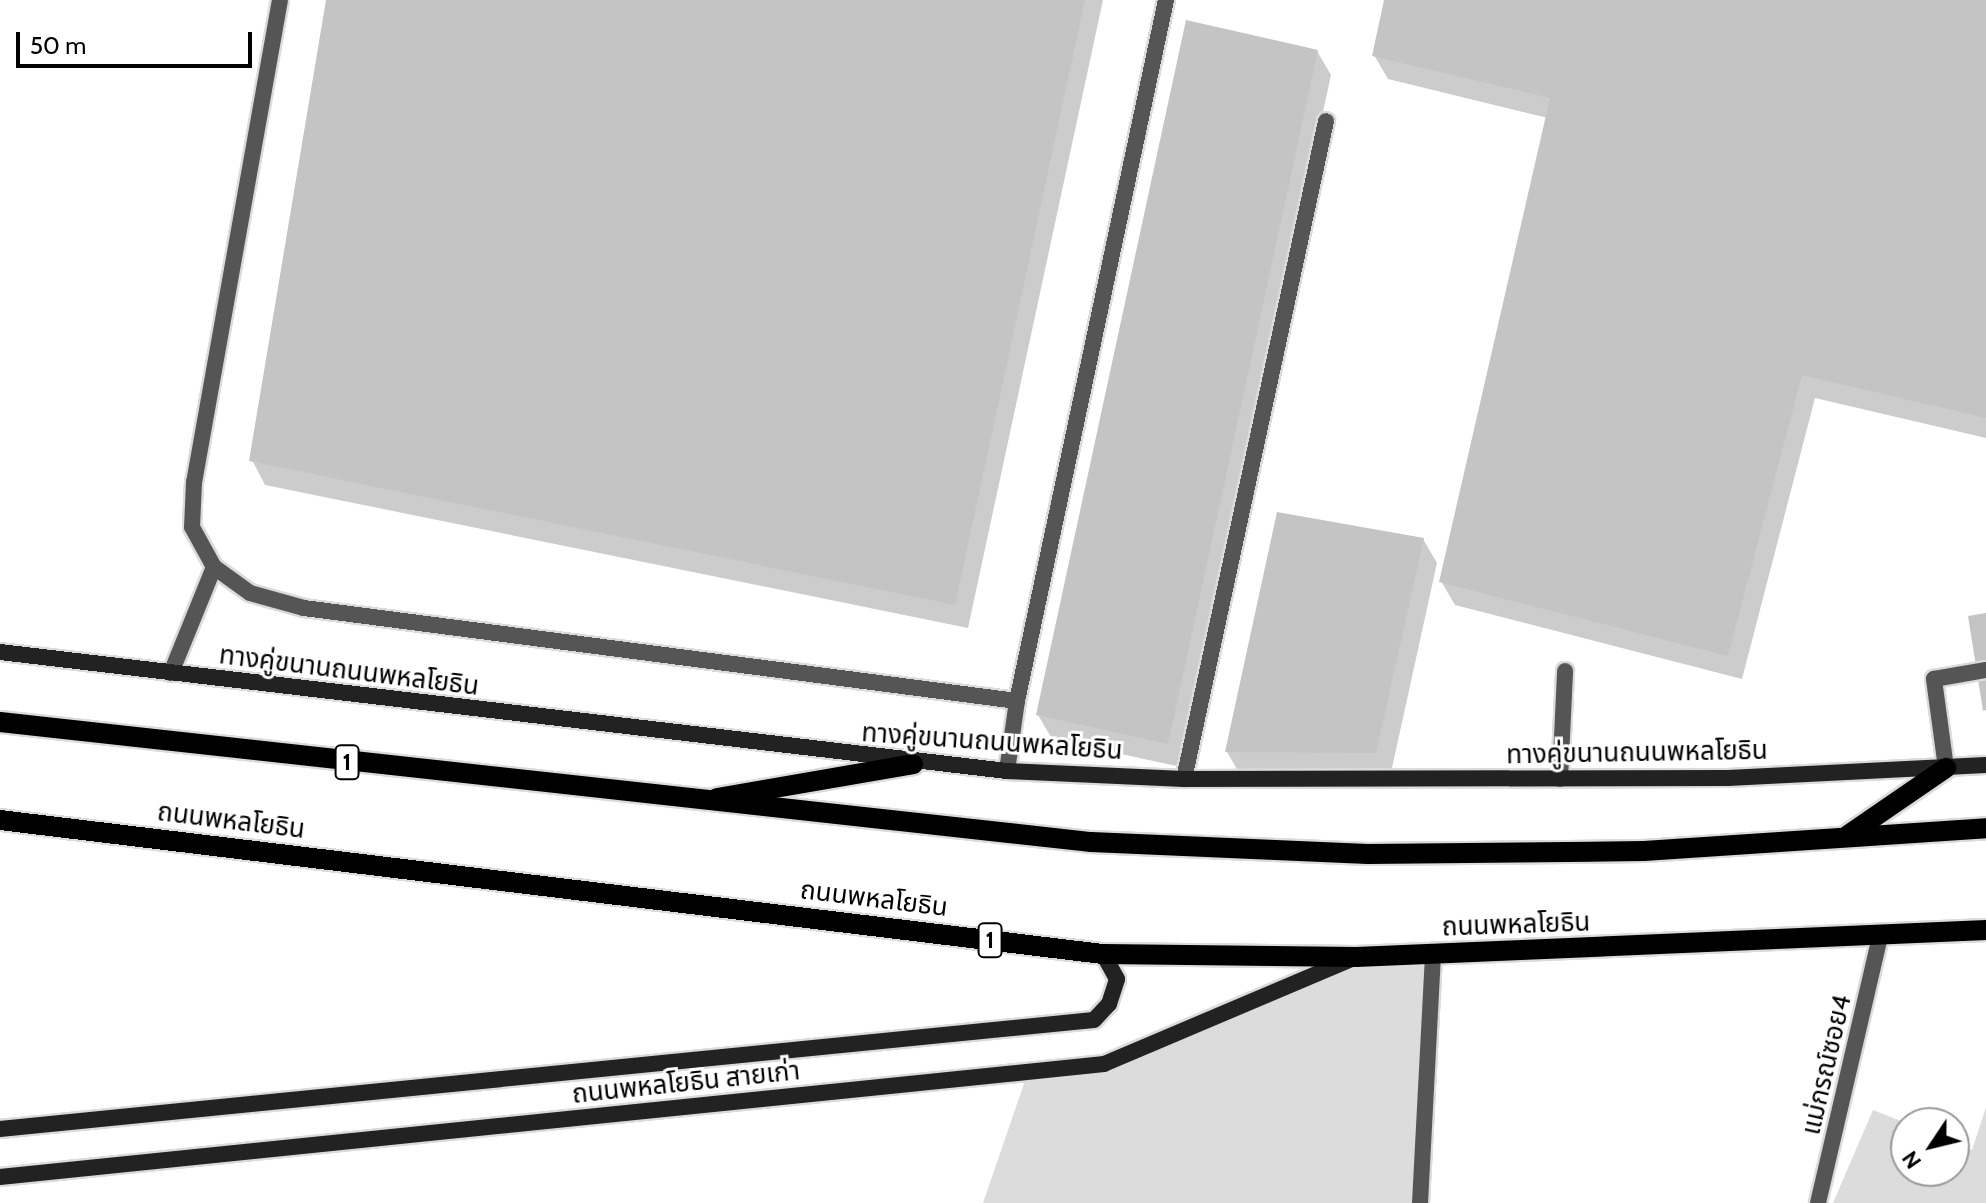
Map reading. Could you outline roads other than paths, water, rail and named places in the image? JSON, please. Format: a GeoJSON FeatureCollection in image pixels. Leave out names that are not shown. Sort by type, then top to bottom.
{"type":"FeatureCollection","features":[{"type":"Feature","properties":{"kind":"main road","name":"ทางคู่ขนานถนนพหลโยธิน"},"geometry":{"type":"LineString","coordinates":[[0,652],[913,764],[1007,771],[1184,779],[1560,779],[1986,765]]}},
{"type":"Feature","properties":{"kind":"main road","name":"1"},"geometry":{"type":"LineString","coordinates":[[0,722],[694,802],[1091,842],[1368,854],[1644,851],[1986,828]]}},
{"type":"Feature","properties":{"kind":"main road"},"geometry":{"type":"LineString","coordinates":[[694,802],[913,764]]}},
{"type":"Feature","properties":{"kind":"main road"},"geometry":{"type":"LineString","coordinates":[[1848,835],[1946,768]]}},
{"type":"Feature","properties":{"kind":"main road","name":"ถนนพหลโยธิน"},"geometry":{"type":"LineString","coordinates":[[0,820],[1103,954],[1356,957],[1880,937],[1986,930]]}},
{"type":"Feature","properties":{"kind":"main road","name":"ถนนพหลโยธิน สายเก่า"},"geometry":{"type":"LineString","coordinates":[[0,1129],[1094,1020],[1109,1004],[1117,979],[1103,954]]}},
{"type":"Feature","properties":{"kind":"main road","name":"ถนนพหลโยธิน สายเก่า"},"geometry":{"type":"LineString","coordinates":[[0,1177],[1104,1064],[1356,957]]}},
{"type":"Feature","properties":{"kind":"street"},"geometry":{"type":"LineString","coordinates":[[280,0],[194,482],[192,527],[214,567],[250,593],[304,608],[1017,701]]}},
{"type":"Feature","properties":{"kind":"street"},"geometry":{"type":"LineString","coordinates":[[1007,771],[1017,701],[1166,0]]}},
{"type":"Feature","properties":{"kind":"street"},"geometry":{"type":"LineString","coordinates":[[1184,779],[1326,121]]}},
{"type":"Feature","properties":{"kind":"street"},"geometry":{"type":"LineString","coordinates":[[171,673],[214,567]]}},
{"type":"Feature","properties":{"kind":"street"},"geometry":{"type":"LineString","coordinates":[[1946,768],[1934,679],[1986,670]]}},
{"type":"Feature","properties":{"kind":"street"},"geometry":{"type":"LineString","coordinates":[[1560,779],[1565,671]]}},
{"type":"Feature","properties":{"kind":"street","name":"แม่กรณ์ซอย4"},"geometry":{"type":"LineString","coordinates":[[1818,1203],[1880,937]]}},
{"type":"Feature","properties":{"kind":"street"},"geometry":{"type":"LineString","coordinates":[[1420,1203],[1433,954]]}}]}
